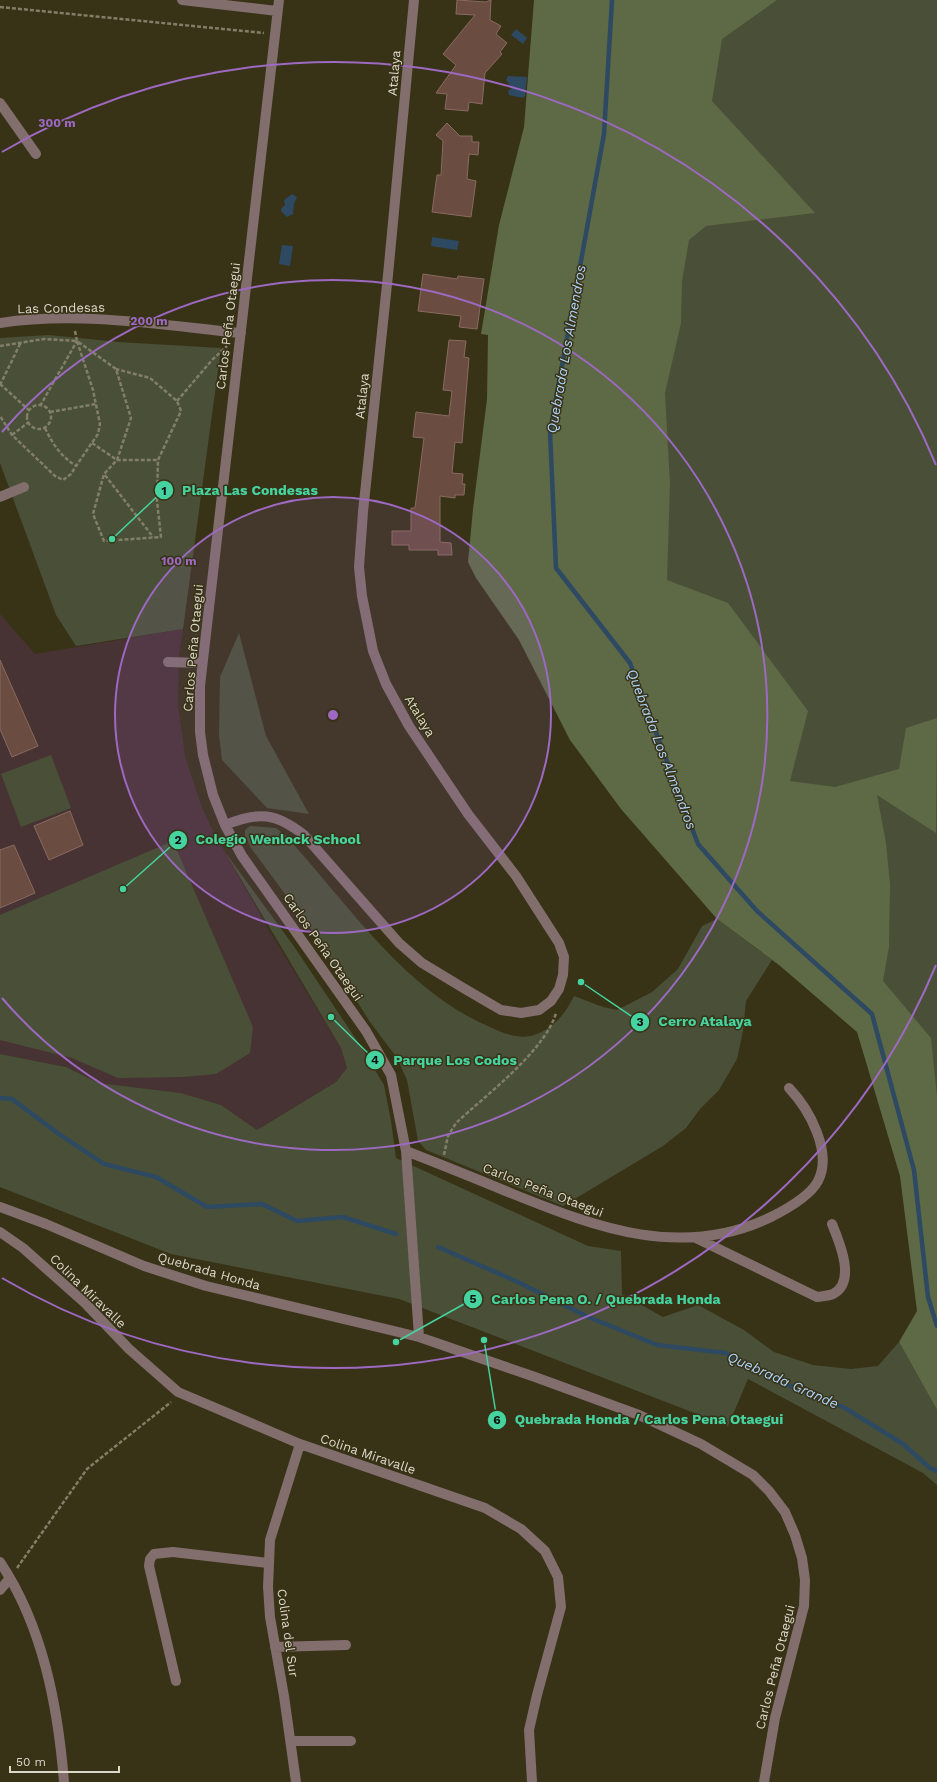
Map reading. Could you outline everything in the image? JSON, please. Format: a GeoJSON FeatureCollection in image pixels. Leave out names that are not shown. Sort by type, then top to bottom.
{"type":"FeatureCollection","features":[{"type":"Feature","properties":{"kind":"street"},"geometry":{"type":"LineString","coordinates":[[182,0],[277,12]]}},
{"type":"Feature","properties":{"kind":"street","name":"Carlos Peña Otaegui"},"geometry":{"type":"LineString","coordinates":[[279,0],[202,664],[199,709],[203,755],[213,795],[225,825],[242,856],[366,1032],[391,1075],[406,1151],[419,1337],[639,1415],[701,1444],[754,1475],[769,1491],[785,1512],[795,1535],[802,1558],[805,1580],[804,1606],[775,1718],[764,1782]]}},
{"type":"Feature","properties":{"kind":"street","name":"Atalaya"},"geometry":{"type":"LineString","coordinates":[[225,825],[239,819],[259,816],[272,816],[287,822],[304,835],[384,925],[416,958],[501,1010],[521,1013],[539,1010],[551,1001],[559,989],[563,974],[564,957],[560,943],[516,876],[468,814],[409,726],[386,684],[373,651],[362,596],[359,567],[363,512],[388,275],[414,0]]}},
{"type":"Feature","properties":{"kind":"street"},"geometry":{"type":"LineString","coordinates":[[0,103],[36,154]]}},
{"type":"Feature","properties":{"kind":"street","name":"Las Condesas"},"geometry":{"type":"LineString","coordinates":[[0,322],[26,319],[73,318],[113,320],[241,333]]}},
{"type":"Feature","properties":{"kind":"street"},"geometry":{"type":"LineString","coordinates":[[0,497],[24,488]]}},
{"type":"Feature","properties":{"kind":"street"},"geometry":{"type":"LineString","coordinates":[[168,662],[202,664]]}},
{"type":"Feature","properties":{"kind":"street","name":"Carlos Peña Otaegui"},"geometry":{"type":"LineString","coordinates":[[406,1151],[588,1223],[622,1232],[672,1238],[696,1238],[727,1233],[754,1225],[776,1214],[813,1190],[821,1176],[823,1159],[820,1140],[806,1109],[798,1097],[789,1088]]}},
{"type":"Feature","properties":{"kind":"street","name":"Quebrada Honda"},"geometry":{"type":"LineString","coordinates":[[0,1207],[46,1224],[144,1266],[206,1286],[419,1337]]}},
{"type":"Feature","properties":{"kind":"street"},"geometry":{"type":"LineString","coordinates":[[696,1238],[817,1297],[833,1293],[843,1284],[845,1270],[843,1249],[832,1224]]}},
{"type":"Feature","properties":{"kind":"street","name":"Colina Miravalle"},"geometry":{"type":"LineString","coordinates":[[0,1232],[23,1248],[85,1303],[129,1350],[182,1394],[300,1444],[485,1508],[521,1529],[545,1551],[558,1577],[561,1607],[536,1695],[529,1730],[532,1782]]}},
{"type":"Feature","properties":{"kind":"street","name":"Colina del Sur"},"geometry":{"type":"LineString","coordinates":[[296,1782],[291,1741],[270,1617],[268,1563],[270,1540],[300,1444]]}},
{"type":"Feature","properties":{"kind":"street"},"geometry":{"type":"LineString","coordinates":[[176,1681],[149,1566],[150,1559],[154,1554],[173,1552],[268,1563]]}},
{"type":"Feature","properties":{"kind":"street"},"geometry":{"type":"LineString","coordinates":[[0,1562],[20,1598],[39,1646],[52,1691],[60,1734],[64,1782]]}},
{"type":"Feature","properties":{"kind":"street"},"geometry":{"type":"LineString","coordinates":[[0,1590],[10,1578]]}},
{"type":"Feature","properties":{"kind":"street"},"geometry":{"type":"LineString","coordinates":[[275,1647],[346,1645]]}},
{"type":"Feature","properties":{"kind":"street"},"geometry":{"type":"LineString","coordinates":[[291,1741],[351,1741]]}},
{"type":"Feature","properties":{"kind":"path"},"geometry":{"type":"LineString","coordinates":[[0,7],[274,34]]}},
{"type":"Feature","properties":{"kind":"path"},"geometry":{"type":"LineString","coordinates":[[0,416],[12,435],[55,476],[63,480],[71,474],[98,434],[100,424],[96,404],[77,341],[73,318]]}},
{"type":"Feature","properties":{"kind":"path"},"geometry":{"type":"LineString","coordinates":[[177,401],[212,360],[241,333]]}},
{"type":"Feature","properties":{"kind":"path"},"geometry":{"type":"LineString","coordinates":[[0,346],[44,339],[77,341],[116,369],[150,378],[177,401],[181,410],[158,460],[157,501],[162,537],[104,541],[93,514],[104,474],[117,460],[131,418],[116,369]]}},
{"type":"Feature","properties":{"kind":"path"},"geometry":{"type":"LineString","coordinates":[[40,406],[77,341]]}},
{"type":"Feature","properties":{"kind":"path"},"geometry":{"type":"LineString","coordinates":[[21,342],[0,384],[30,411]]}},
{"type":"Feature","properties":{"kind":"path"},"geometry":{"type":"LineString","coordinates":[[50,412],[96,404]]}},
{"type":"Feature","properties":{"kind":"path"},"geometry":{"type":"LineString","coordinates":[[40,406],[44,406],[50,412],[51,420],[45,428],[37,429],[29,422],[28,415],[32,408],[40,406]]}},
{"type":"Feature","properties":{"kind":"path"},"geometry":{"type":"LineString","coordinates":[[12,435],[29,422]]}},
{"type":"Feature","properties":{"kind":"path"},"geometry":{"type":"LineString","coordinates":[[45,428],[53,446],[66,459],[76,466]]}},
{"type":"Feature","properties":{"kind":"path"},"geometry":{"type":"LineString","coordinates":[[92,443],[117,460],[158,460]]}},
{"type":"Feature","properties":{"kind":"path"},"geometry":{"type":"LineString","coordinates":[[104,474],[153,537]]}},
{"type":"Feature","properties":{"kind":"path"},"geometry":{"type":"LineString","coordinates":[[442,1165],[448,1136],[456,1123],[538,1048],[554,1021],[557,1010]]}},
{"type":"Feature","properties":{"kind":"path"},"geometry":{"type":"LineString","coordinates":[[10,1578],[86,1469],[182,1394]]}},
{"type":"Feature","properties":{"kind":"shaded area"},"geometry":{"type":"Polygon","coordinates":[[[0,614],[35,654],[183,629],[179,655],[178,705],[185,756],[201,805],[212,829],[266,925],[341,1048],[347,1068],[336,1082],[257,1130],[221,1105],[181,1093],[99,1083],[66,1067],[0,1054],[0,614]]]}},
{"type":"Feature","properties":{"kind":"green space"},"geometry":{"type":"Polygon","coordinates":[[[534,0],[777,0],[722,39],[712,101],[815,213],[706,226],[689,240],[682,281],[681,323],[665,393],[670,484],[667,580],[728,603],[808,711],[790,781],[835,787],[899,769],[906,728],[937,718],[936,833],[877,795],[886,843],[890,884],[889,947],[883,981],[931,1038],[937,1096],[937,1410],[899,1342],[917,1311],[900,1176],[857,1032],[779,965],[717,919],[621,809],[570,740],[519,640],[476,578],[468,562],[487,399],[488,335],[481,334],[499,225],[524,127],[534,0]]]}},
{"type":"Feature","properties":{"kind":"green space"},"geometry":{"type":"Polygon","coordinates":[[[642,0],[937,0],[937,1238],[930,1166],[571,440],[642,0]]]}},
{"type":"Feature","properties":{"kind":"green space"},"geometry":{"type":"Polygon","coordinates":[[[49,335],[118,342],[221,348],[183,629],[76,646],[56,615],[0,463],[0,338],[49,335]]]}},
{"type":"Feature","properties":{"kind":"green space"},"geometry":{"type":"Polygon","coordinates":[[[239,633],[266,736],[309,814],[267,808],[222,760],[219,735],[220,677],[239,633]]]}},
{"type":"Feature","properties":{"kind":"green space"},"geometry":{"type":"Polygon","coordinates":[[[51,755],[71,808],[21,827],[1,774],[51,755]]]}},
{"type":"Feature","properties":{"kind":"green space"},"geometry":{"type":"Polygon","coordinates":[[[250,826],[276,828],[285,835],[378,942],[403,968],[430,991],[459,1011],[490,1027],[511,1035],[523,1037],[534,1035],[547,1029],[563,1014],[574,996],[603,1007],[617,1010],[652,992],[678,969],[702,926],[717,919],[772,960],[746,1001],[743,1031],[737,1059],[719,1090],[700,1109],[686,1128],[663,1146],[563,1206],[426,1150],[418,1141],[407,1080],[397,1058],[370,1022],[313,932],[251,848],[245,836],[245,830],[250,826]]]}},
{"type":"Feature","properties":{"kind":"green space"},"geometry":{"type":"Polygon","coordinates":[[[173,841],[253,1027],[250,1053],[216,1074],[183,1077],[118,1078],[72,1058],[0,1040],[0,915],[173,841]]]}},
{"type":"Feature","properties":{"kind":"green space"},"geometry":{"type":"Polygon","coordinates":[[[225,852],[293,945],[360,1045],[384,1085],[396,1158],[588,1246],[621,1251],[622,1294],[663,1317],[698,1305],[744,1330],[774,1352],[813,1365],[851,1369],[878,1366],[899,1342],[937,1410],[937,1485],[923,1473],[748,1379],[728,1426],[399,1299],[171,1254],[0,1187],[0,1054],[66,1067],[99,1083],[181,1093],[221,1105],[257,1130],[336,1082],[347,1068],[341,1048],[225,852]]]}},
{"type":"Feature","properties":{"kind":"water"},"geometry":{"type":"Polygon","coordinates":[[[516,29],[527,38],[523,44],[511,35],[516,29]]]}},
{"type":"Feature","properties":{"kind":"water"},"geometry":{"type":"Polygon","coordinates":[[[508,76],[527,77],[525,96],[523,98],[509,95],[508,91],[512,88],[506,80],[508,76]]]}},
{"type":"Feature","properties":{"kind":"water"},"geometry":{"type":"Polygon","coordinates":[[[292,194],[297,197],[294,204],[293,214],[287,217],[281,209],[285,205],[284,200],[292,194]]]}},
{"type":"Feature","properties":{"kind":"water"},"geometry":{"type":"Polygon","coordinates":[[[432,237],[459,241],[457,250],[431,246],[432,237]]]}},
{"type":"Feature","properties":{"kind":"water"},"geometry":{"type":"Polygon","coordinates":[[[282,245],[293,246],[290,266],[279,264],[282,245]]]}},
{"type":"Feature","properties":{"kind":"building"},"geometry":{"type":"Polygon","coordinates":[[[457,0],[486,2],[491,0],[490,20],[501,26],[496,34],[507,43],[500,52],[502,54],[485,73],[482,104],[469,102],[468,111],[445,109],[447,94],[436,93],[456,65],[443,54],[475,15],[456,14],[457,0]]]}},
{"type":"Feature","properties":{"kind":"building"},"geometry":{"type":"Polygon","coordinates":[[[447,123],[460,136],[472,136],[472,142],[479,142],[478,155],[469,154],[467,179],[476,181],[471,217],[432,212],[437,175],[441,175],[443,141],[436,135],[447,123]]]}},
{"type":"Feature","properties":{"kind":"building"},"geometry":{"type":"Polygon","coordinates":[[[423,274],[457,279],[458,276],[484,279],[477,329],[459,327],[461,316],[418,311],[423,274]]]}},
{"type":"Feature","properties":{"kind":"building"},"geometry":{"type":"Polygon","coordinates":[[[449,340],[466,341],[464,357],[469,358],[462,443],[455,442],[452,473],[463,474],[462,484],[465,484],[464,495],[455,495],[455,498],[440,496],[440,542],[451,543],[452,555],[438,555],[438,550],[409,550],[409,545],[392,545],[392,531],[411,531],[411,508],[415,508],[424,438],[413,437],[416,412],[449,416],[452,391],[443,390],[449,340]]]}},
{"type":"Feature","properties":{"kind":"building"},"geometry":{"type":"Polygon","coordinates":[[[0,660],[38,746],[12,757],[0,729],[0,660]]]}},
{"type":"Feature","properties":{"kind":"building"},"geometry":{"type":"Polygon","coordinates":[[[70,811],[83,845],[49,860],[34,826],[70,811]]]}},
{"type":"Feature","properties":{"kind":"building"},"geometry":{"type":"Polygon","coordinates":[[[14,845],[35,893],[0,908],[0,850],[14,845]]]}},
{"type":"Feature","properties":{"kind":"waterway","name":"Quebrada Los Almendros"},"geometry":{"type":"LineString","coordinates":[[612,0],[604,134],[550,432],[556,568],[630,663],[698,844],[757,911],[872,1014],[914,1170],[928,1297],[937,1326]]}},
{"type":"Feature","properties":{"kind":"waterway","name":"Quebrada Grande"},"geometry":{"type":"LineString","coordinates":[[0,1098],[12,1099],[59,1134],[104,1164],[156,1177],[207,1207],[262,1204],[297,1221],[343,1217],[396,1234]]}},
{"type":"Feature","properties":{"kind":"waterway","name":"Quebrada Grande"},"geometry":{"type":"LineString","coordinates":[[438,1247],[518,1282],[586,1316],[657,1345],[726,1353],[783,1383],[845,1408],[903,1444],[930,1468],[937,1471]]}},
{"type":"Feature","properties":{"kind":"place","name":"Plaza Las Condesas"},"geometry":{"type":"Point","coordinates":[112,539]}},
{"type":"Feature","properties":{"kind":"place","name":"Colegio Wenlock School"},"geometry":{"type":"Point","coordinates":[123,889]}},
{"type":"Feature","properties":{"kind":"place","name":"Cerro Atalaya"},"geometry":{"type":"Point","coordinates":[581,982]}},
{"type":"Feature","properties":{"kind":"place","name":"Parque Los Codos"},"geometry":{"type":"Point","coordinates":[331,1017]}},
{"type":"Feature","properties":{"kind":"place","name":"Quebrada Honda / Carlos Pena Otaegui"},"geometry":{"type":"Point","coordinates":[484,1340]}},
{"type":"Feature","properties":{"kind":"place","name":"Carlos Pena O. / Quebrada Honda"},"geometry":{"type":"Point","coordinates":[396,1342]}}]}
